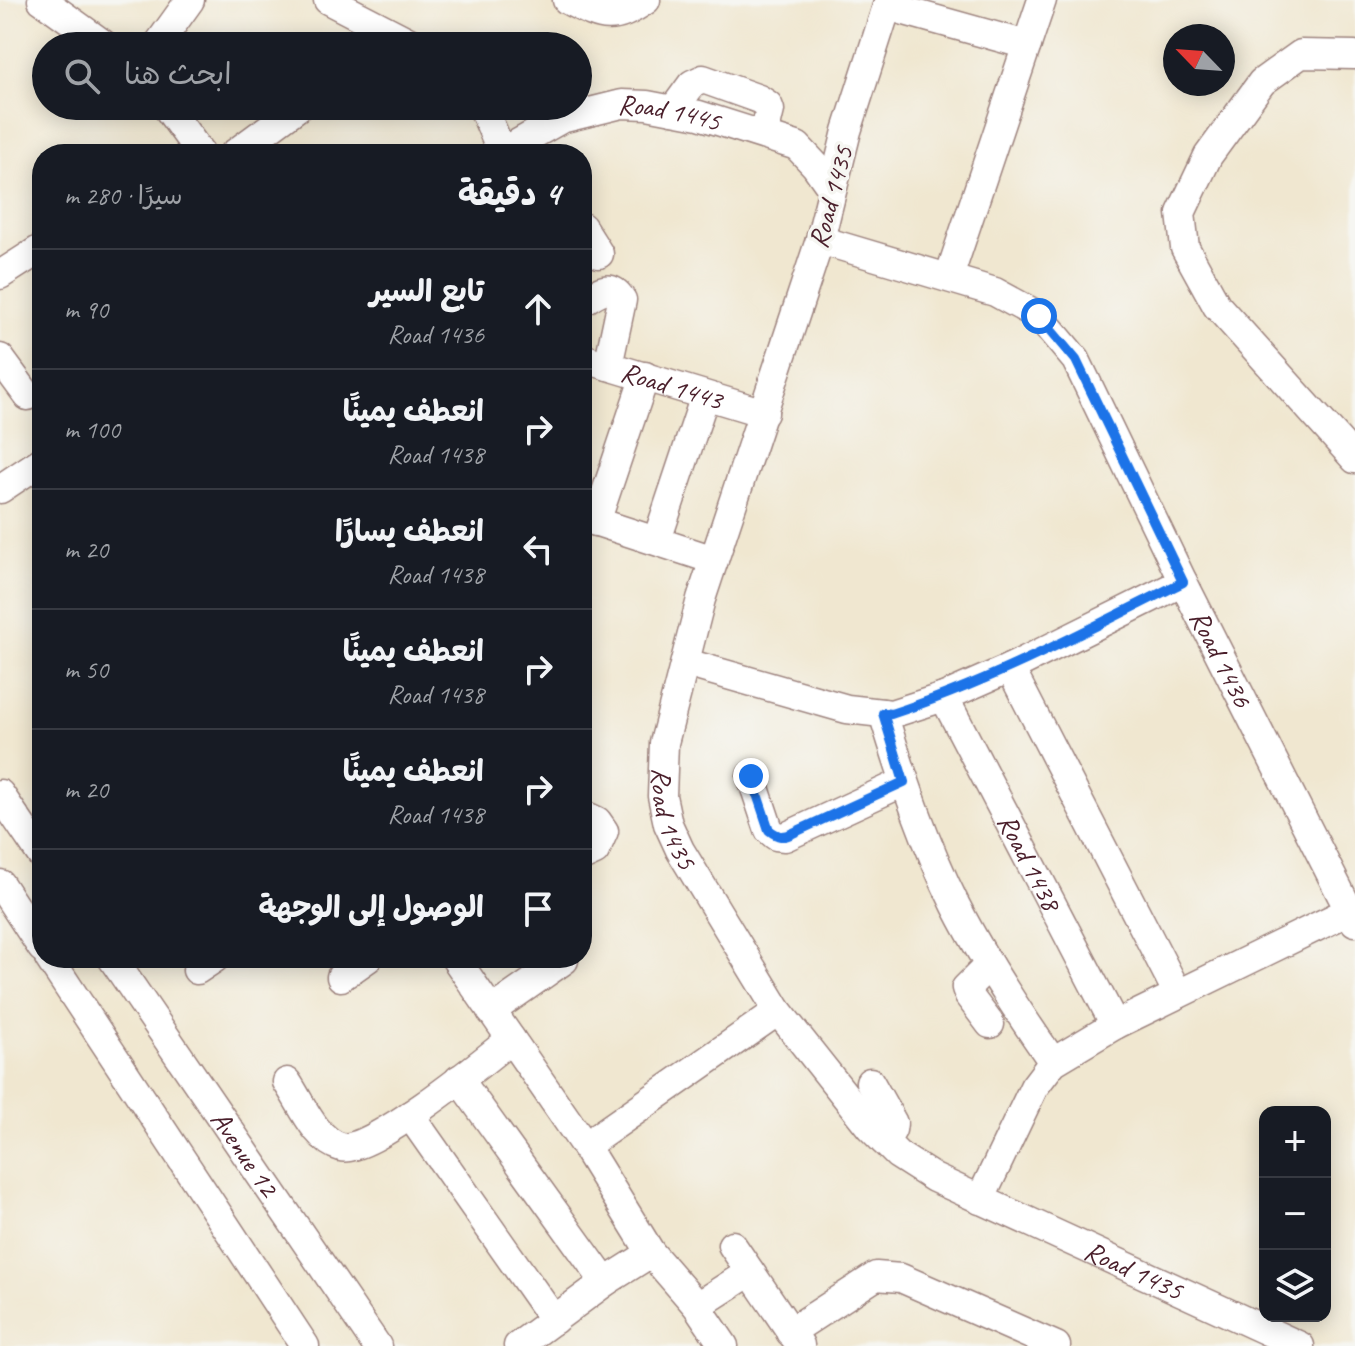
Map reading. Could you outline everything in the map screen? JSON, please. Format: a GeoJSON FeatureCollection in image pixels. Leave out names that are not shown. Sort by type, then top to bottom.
{"type":"FeatureCollection","features":[{"type":"Feature","properties":{"kind":"street"},"geometry":{"type":"LineString","coordinates":[[42,0],[87,32]]}},
{"type":"Feature","properties":{"kind":"street"},"geometry":{"type":"LineString","coordinates":[[167,32],[190,0]]}},
{"type":"Feature","properties":{"kind":"street"},"geometry":{"type":"LineString","coordinates":[[328,0],[381,32]]}},
{"type":"Feature","properties":{"kind":"street"},"geometry":{"type":"LineString","coordinates":[[567,0],[594,14],[613,18],[646,0]]}},
{"type":"Feature","properties":{"kind":"street"},"geometry":{"type":"LineString","coordinates":[[949,277],[1042,0]]}},
{"type":"Feature","properties":{"kind":"street"},"geometry":{"type":"LineString","coordinates":[[888,3],[1027,45]]}},
{"type":"Feature","properties":{"kind":"street","name":"Road 1435"},"geometry":{"type":"LineString","coordinates":[[888,3],[847,131],[820,240],[701,599],[664,743],[662,796],[668,824],[680,850],[778,1011],[898,1155],[934,1178],[980,1200],[1300,1346]]}},
{"type":"Feature","properties":{"kind":"street"},"geometry":{"type":"LineString","coordinates":[[1355,55],[1301,54],[1262,82],[1208,156],[1181,213],[1185,248],[1217,306],[1355,459]]}},
{"type":"Feature","properties":{"kind":"street","name":"Road 1445"},"geometry":{"type":"LineString","coordinates":[[592,111],[622,104],[647,105],[699,115],[797,146]]}},
{"type":"Feature","properties":{"kind":"street"},"geometry":{"type":"LineString","coordinates":[[175,120],[191,144]]}},
{"type":"Feature","properties":{"kind":"street"},"geometry":{"type":"LineString","coordinates":[[248,144],[280,120]]}},
{"type":"Feature","properties":{"kind":"street"},"geometry":{"type":"LineString","coordinates":[[492,120],[510,144]]}},
{"type":"Feature","properties":{"kind":"street","name":"Road 1445"},"geometry":{"type":"LineString","coordinates":[[524,144],[560,120]]}},
{"type":"Feature","properties":{"kind":"street"},"geometry":{"type":"LineString","coordinates":[[797,146],[823,141],[847,131]]}},
{"type":"Feature","properties":{"kind":"street"},"geometry":{"type":"LineString","coordinates":[[797,146],[832,189]]}},
{"type":"Feature","properties":{"kind":"street","name":"Road 1436"},"geometry":{"type":"LineString","coordinates":[[820,240],[995,292],[1039,316],[1076,360],[1183,582],[1352,917]]}},
{"type":"Feature","properties":{"kind":"street"},"geometry":{"type":"LineString","coordinates":[[592,243],[599,254]]}},
{"type":"Feature","properties":{"kind":"street"},"geometry":{"type":"LineString","coordinates":[[0,275],[32,254]]}},
{"type":"Feature","properties":{"kind":"street"},"geometry":{"type":"LineString","coordinates":[[592,295],[609,288],[622,300],[592,360]]}},
{"type":"Feature","properties":{"kind":"street"},"geometry":{"type":"LineString","coordinates":[[0,358],[28,396]]}},
{"type":"Feature","properties":{"kind":"street","name":"Road 1443"},"geometry":{"type":"LineString","coordinates":[[592,364],[645,376],[764,413]]}},
{"type":"Feature","properties":{"kind":"street"},"geometry":{"type":"LineString","coordinates":[[592,512],[645,376]]}},
{"type":"Feature","properties":{"kind":"street"},"geometry":{"type":"LineString","coordinates":[[657,540],[705,396]]}},
{"type":"Feature","properties":{"kind":"street"},"geometry":{"type":"LineString","coordinates":[[0,489],[32,468]]}},
{"type":"Feature","properties":{"kind":"street"},"geometry":{"type":"LineString","coordinates":[[592,521],[714,560]]}},
{"type":"Feature","properties":{"kind":"street"},"geometry":{"type":"LineString","coordinates":[[686,663],[847,709],[891,714],[944,697],[1010,668],[1183,582]]}},
{"type":"Feature","properties":{"kind":"street"},"geometry":{"type":"LineString","coordinates":[[1010,668],[1178,994]]}},
{"type":"Feature","properties":{"kind":"street","name":"Road 1438"},"geometry":{"type":"LineString","coordinates":[[944,697],[1115,1025]]}},
{"type":"Feature","properties":{"kind":"street"},"geometry":{"type":"LineString","coordinates":[[883,713],[904,782],[956,906],[989,965],[1053,1062]]}},
{"type":"Feature","properties":{"kind":"street"},"geometry":{"type":"LineString","coordinates":[[751,776],[769,830],[776,836],[785,837],[904,782]]}},
{"type":"Feature","properties":{"kind":"street"},"geometry":{"type":"LineString","coordinates":[[0,794],[32,841]]}},
{"type":"Feature","properties":{"kind":"street"},"geometry":{"type":"LineString","coordinates":[[592,819],[604,831],[592,852]]}},
{"type":"Feature","properties":{"kind":"street"},"geometry":{"type":"LineString","coordinates":[[0,884],[32,933]]}},
{"type":"Feature","properties":{"kind":"street"},"geometry":{"type":"LineString","coordinates":[[980,1200],[1034,1087],[1053,1062],[1115,1025],[1178,994],[1352,917]]}},
{"type":"Feature","properties":{"kind":"street"},"geometry":{"type":"LineString","coordinates":[[989,965],[966,988],[990,1024]]}},
{"type":"Feature","properties":{"kind":"street","name":"Avenue 12"},"geometry":{"type":"LineString","coordinates":[[56,968],[305,1346]]}},
{"type":"Feature","properties":{"kind":"street","name":"Avenue 12"},"geometry":{"type":"LineString","coordinates":[[119,968],[377,1346]]}},
{"type":"Feature","properties":{"kind":"street"},"geometry":{"type":"LineString","coordinates":[[341,977],[354,968]]}},
{"type":"Feature","properties":{"kind":"street"},"geometry":{"type":"LineString","coordinates":[[463,968],[585,1146],[651,1253],[697,1306],[724,1346]]}},
{"type":"Feature","properties":{"kind":"street"},"geometry":{"type":"LineString","coordinates":[[491,1011],[553,968]]}},
{"type":"Feature","properties":{"kind":"street"},"geometry":{"type":"LineString","coordinates":[[585,1146],[778,1011]]}},
{"type":"Feature","properties":{"kind":"street"},"geometry":{"type":"LineString","coordinates":[[287,1082],[321,1136],[339,1147],[352,1148],[410,1115],[511,1039]]}},
{"type":"Feature","properties":{"kind":"street"},"geometry":{"type":"LineString","coordinates":[[459,1079],[605,1282]]}},
{"type":"Feature","properties":{"kind":"street"},"geometry":{"type":"LineString","coordinates":[[870,1082],[893,1123],[884,1141]]}},
{"type":"Feature","properties":{"kind":"street"},"geometry":{"type":"LineString","coordinates":[[410,1115],[554,1320]]}},
{"type":"Feature","properties":{"kind":"street"},"geometry":{"type":"LineString","coordinates":[[732,1245],[796,1339],[876,1276],[889,1275],[1056,1346]]}},
{"type":"Feature","properties":{"kind":"street"},"geometry":{"type":"LineString","coordinates":[[518,1346],[605,1282],[651,1253]]}},
{"type":"Feature","properties":{"kind":"street"},"geometry":{"type":"LineString","coordinates":[[697,1306],[750,1272]]}},
{"type":"Feature","properties":{"kind":"route"},"geometry":{"type":"LineString","coordinates":[[751,776],[769,830],[776,836],[785,837],[904,782],[883,713],[891,714],[944,697],[1010,668],[1183,582],[1076,360],[1039,316]]}}]}
